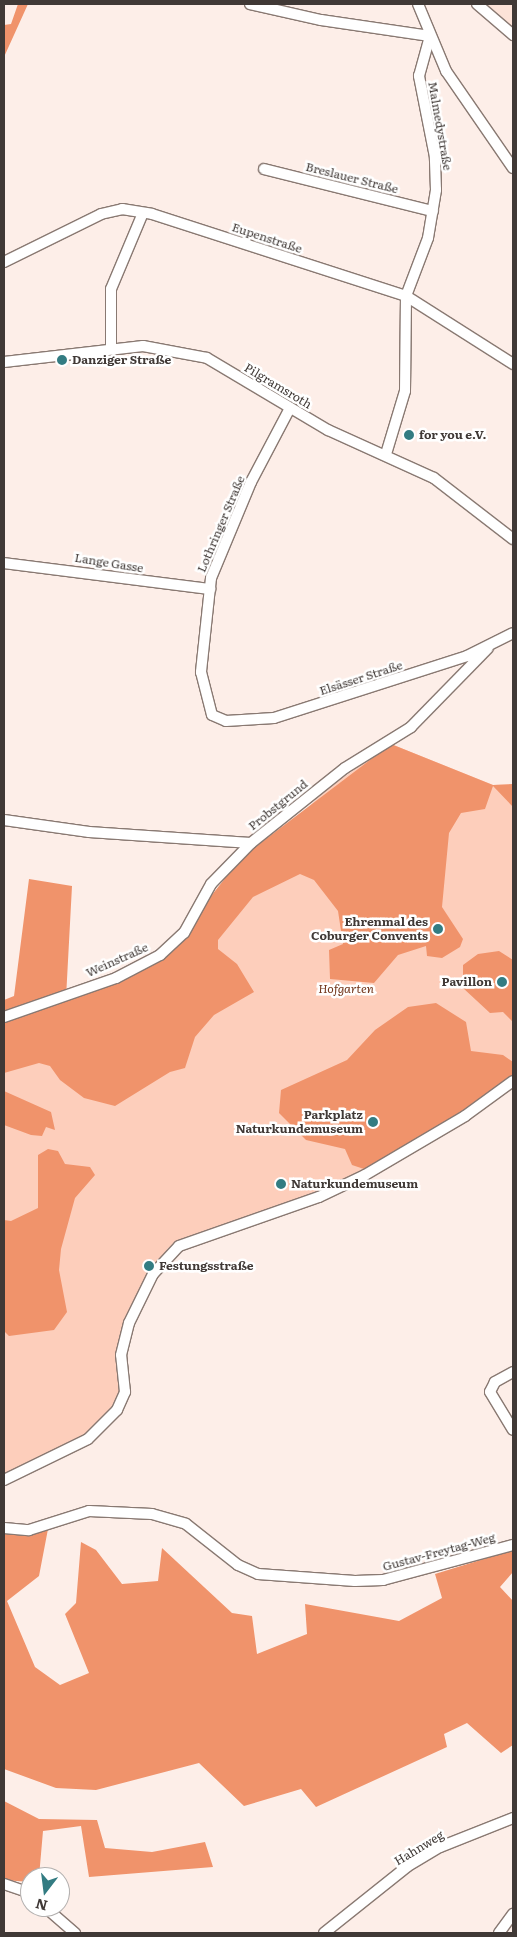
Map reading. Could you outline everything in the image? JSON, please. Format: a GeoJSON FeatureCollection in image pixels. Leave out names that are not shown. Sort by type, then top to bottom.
{"type":"FeatureCollection","features":[{"type":"Feature","properties":{"kind":"street"},"geometry":{"type":"LineString","coordinates":[[250,4],[430,36]]}},
{"type":"Feature","properties":{"kind":"street"},"geometry":{"type":"LineString","coordinates":[[418,4],[430,36],[461,94],[513,168]]}},
{"type":"Feature","properties":{"kind":"street"},"geometry":{"type":"LineString","coordinates":[[476,4],[513,35]]}},
{"type":"Feature","properties":{"kind":"street","name":"Malmedystraße"},"geometry":{"type":"LineString","coordinates":[[386,454],[407,377],[406,296],[433,211],[436,164],[418,69],[430,36]]}},
{"type":"Feature","properties":{"kind":"street","name":"Breslauer Straße"},"geometry":{"type":"LineString","coordinates":[[264,169],[433,211]]}},
{"type":"Feature","properties":{"kind":"street","name":"Eupenstraße"},"geometry":{"type":"LineString","coordinates":[[4,262],[101,214],[122,209],[148,213],[406,296],[513,364]]}},
{"type":"Feature","properties":{"kind":"street"},"geometry":{"type":"LineString","coordinates":[[110,348],[111,289],[148,213]]}},
{"type":"Feature","properties":{"kind":"street","name":"Pilgramsroth"},"geometry":{"type":"LineString","coordinates":[[4,362],[110,348],[160,347],[207,358],[290,408],[386,454],[464,498],[513,539]]}},
{"type":"Feature","properties":{"kind":"street","name":"Lothringer Straße"},"geometry":{"type":"LineString","coordinates":[[212,715],[201,672],[210,589],[235,519],[290,408]]}},
{"type":"Feature","properties":{"kind":"street","name":"Lange Gasse"},"geometry":{"type":"LineString","coordinates":[[4,563],[210,589]]}},
{"type":"Feature","properties":{"kind":"street","name":"Elsässer Straße"},"geometry":{"type":"LineString","coordinates":[[212,715],[226,721],[274,718],[488,648],[513,633]]}},
{"type":"Feature","properties":{"kind":"street","name":"Probstgrund"},"geometry":{"type":"LineString","coordinates":[[4,820],[89,832],[251,843],[345,768],[411,727],[488,648]]}},
{"type":"Feature","properties":{"kind":"street","name":"Weinstraße"},"geometry":{"type":"LineString","coordinates":[[4,1017],[116,978],[160,955],[184,932],[211,884],[251,843]]}},
{"type":"Feature","properties":{"kind":"street"},"geometry":{"type":"LineString","coordinates":[[4,1480],[88,1439],[116,1410],[126,1392],[121,1355],[129,1323],[153,1274],[179,1246],[319,1197],[365,1175],[465,1116],[513,1080]]}},
{"type":"Feature","properties":{"kind":"street"},"geometry":{"type":"LineString","coordinates":[[513,1372],[495,1382],[490,1392],[513,1430]]}},
{"type":"Feature","properties":{"kind":"street","name":"Gustav-Freytag-Weg"},"geometry":{"type":"LineString","coordinates":[[4,1528],[29,1530],[88,1510],[152,1514],[186,1524],[246,1570],[338,1581],[384,1580],[513,1545]]}},
{"type":"Feature","properties":{"kind":"street","name":"Hahnweg"},"geometry":{"type":"LineString","coordinates":[[324,1933],[408,1866],[440,1847],[513,1818]]}},
{"type":"Feature","properties":{"kind":"street"},"geometry":{"type":"LineString","coordinates":[[4,1884],[20,1890]]}},
{"type":"Feature","properties":{"kind":"street"},"geometry":{"type":"LineString","coordinates":[[499,1933],[513,1914]]}},
{"type":"Feature","properties":{"kind":"street"},"geometry":{"type":"LineString","coordinates":[[57,1917],[75,1933]]}},
{"type":"Feature","properties":{"kind":"shaded area"},"geometry":{"type":"Polygon","coordinates":[[[18,4],[28,4],[4,57],[4,25],[11,24],[18,4]]]}},
{"type":"Feature","properties":{"kind":"shaded area"},"geometry":{"type":"Polygon","coordinates":[[[483,4],[513,4],[513,31],[483,4]]]}},
{"type":"Feature","properties":{"kind":"shaded area"},"geometry":{"type":"Polygon","coordinates":[[[391,744],[493,785],[513,784],[513,807],[493,786],[485,809],[461,813],[449,833],[442,907],[463,939],[460,947],[442,958],[427,956],[426,946],[398,955],[374,983],[330,979],[329,950],[343,944],[338,911],[314,880],[300,874],[253,897],[218,940],[218,949],[237,964],[254,992],[214,1015],[195,1037],[185,1068],[170,1072],[115,1106],[84,1098],[60,1080],[50,1066],[39,1063],[4,1073],[4,1000],[14,996],[29,879],[72,886],[66,998],[163,957],[241,858],[391,744]]]}},
{"type":"Feature","properties":{"kind":"shaded area"},"geometry":{"type":"Polygon","coordinates":[[[499,951],[513,960],[513,1022],[503,1012],[490,1013],[463,988],[463,965],[478,954],[499,951]]]}},
{"type":"Feature","properties":{"kind":"shaded area"},"geometry":{"type":"Polygon","coordinates":[[[436,1003],[466,1022],[471,1051],[503,1055],[513,1062],[513,1075],[463,1113],[367,1170],[352,1165],[345,1149],[306,1140],[279,1113],[281,1090],[347,1060],[375,1030],[408,1007],[436,1003]]]}},
{"type":"Feature","properties":{"kind":"shaded area"},"geometry":{"type":"Polygon","coordinates":[[[4,1091],[51,1112],[55,1130],[46,1127],[42,1136],[31,1135],[4,1125],[4,1091]]]}},
{"type":"Feature","properties":{"kind":"shaded area"},"geometry":{"type":"Polygon","coordinates":[[[48,1149],[58,1151],[65,1164],[90,1167],[95,1175],[75,1198],[61,1249],[59,1270],[67,1312],[54,1330],[9,1336],[4,1331],[4,1220],[11,1221],[38,1208],[38,1155],[48,1149]]]}},
{"type":"Feature","properties":{"kind":"shaded area"},"geometry":{"type":"Polygon","coordinates":[[[48,1529],[39,1576],[7,1601],[35,1667],[60,1685],[89,1673],[65,1614],[76,1603],[81,1542],[96,1550],[122,1584],[158,1581],[162,1548],[232,1613],[252,1616],[257,1654],[307,1634],[305,1604],[399,1621],[442,1598],[435,1574],[513,1550],[513,1572],[500,1587],[513,1601],[513,1745],[501,1753],[467,1723],[444,1734],[447,1747],[316,1807],[301,1789],[244,1806],[199,1763],[96,1790],[56,1788],[4,1769],[4,1531],[20,1535],[48,1529]]]}},
{"type":"Feature","properties":{"kind":"shaded area"},"geometry":{"type":"Polygon","coordinates":[[[4,1801],[39,1819],[97,1820],[105,1848],[152,1852],[205,1842],[213,1867],[89,1877],[81,1826],[43,1831],[40,1867],[20,1867],[20,1881],[4,1880],[4,1801]]]}},
{"type":"Feature","properties":{"kind":"green space","name":"Hofgarten"},"geometry":{"type":"Polygon","coordinates":[[[391,744],[493,785],[513,784],[513,1075],[463,1113],[335,1186],[168,1248],[149,1276],[119,1338],[120,1399],[89,1435],[4,1476],[4,1021],[141,969],[327,789],[391,744]]]}},
{"type":"Feature","properties":{"kind":"place","name":"Danziger Straße"},"geometry":{"type":"Point","coordinates":[62,360]}},
{"type":"Feature","properties":{"kind":"place","name":"for you e.V."},"geometry":{"type":"Point","coordinates":[409,435]}},
{"type":"Feature","properties":{"kind":"place","name":"Ehrenmal des Coburger Convents"},"geometry":{"type":"Point","coordinates":[438,929]}},
{"type":"Feature","properties":{"kind":"place","name":"Pavillon"},"geometry":{"type":"Point","coordinates":[502,982]}},
{"type":"Feature","properties":{"kind":"place","name":"Parkplatz Naturkundemuseum"},"geometry":{"type":"Point","coordinates":[373,1122]}},
{"type":"Feature","properties":{"kind":"place","name":"Naturkundemuseum"},"geometry":{"type":"Point","coordinates":[281,1184]}},
{"type":"Feature","properties":{"kind":"place","name":"Festungsstraße"},"geometry":{"type":"Point","coordinates":[149,1266]}}]}
